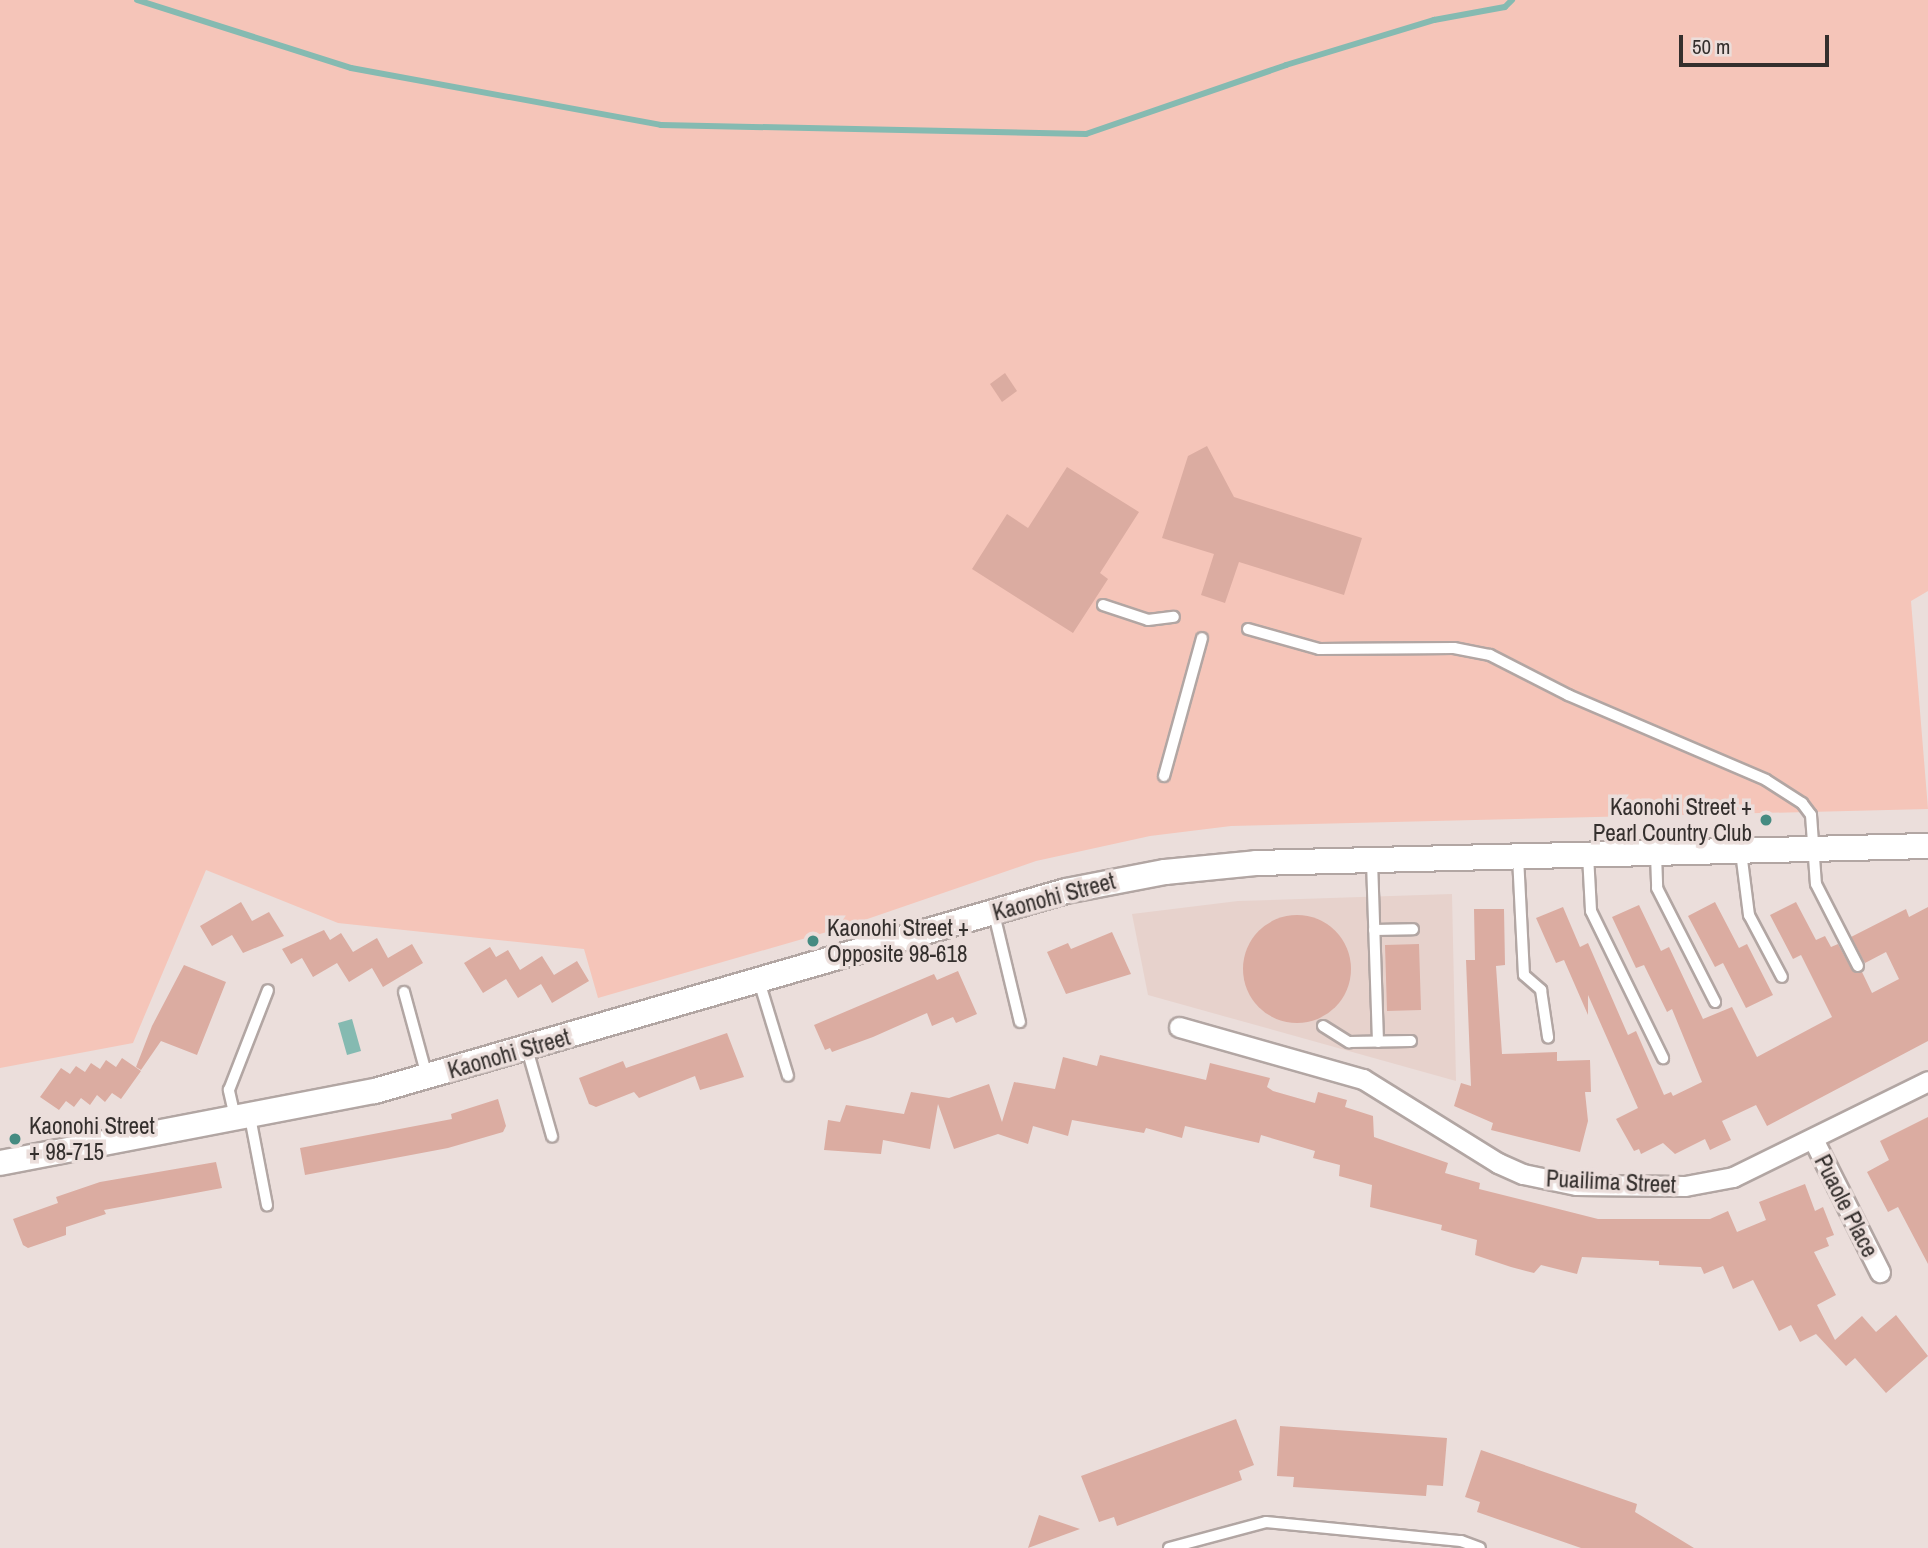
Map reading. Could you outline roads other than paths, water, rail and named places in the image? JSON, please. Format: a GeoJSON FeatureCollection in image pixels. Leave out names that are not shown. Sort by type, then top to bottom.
{"type":"FeatureCollection","features":[{"type":"Feature","properties":{"kind":"street","name":"Kaonohi Street"},"geometry":{"type":"LineString","coordinates":[[1,1159],[243,1118],[427,1077],[1066,891],[1165,872],[1256,863],[1928,846]]}},
{"type":"Feature","properties":{"kind":"street","name":"Puailima Street"},"geometry":{"type":"LineString","coordinates":[[1179,1027],[1363,1079],[1498,1163],[1548,1181],[1706,1184],[1733,1177],[1928,1081]]}},
{"type":"Feature","properties":{"kind":"street","name":"Puaole Place"},"geometry":{"type":"LineString","coordinates":[[1813,1139],[1880,1272]]}},
{"type":"Feature","properties":{"kind":"lane"},"geometry":{"type":"LineString","coordinates":[[1103,605],[1148,620],[1174,617]]}},
{"type":"Feature","properties":{"kind":"lane"},"geometry":{"type":"LineString","coordinates":[[1248,629],[1320,649],[1472,650],[1568,695],[1766,780],[1802,803],[1811,815],[1816,884],[1858,966]]}},
{"type":"Feature","properties":{"kind":"lane"},"geometry":{"type":"LineString","coordinates":[[1164,776],[1202,638]]}},
{"type":"Feature","properties":{"kind":"lane"},"geometry":{"type":"LineString","coordinates":[[1741,852],[1749,915],[1782,977]]}},
{"type":"Feature","properties":{"kind":"lane"},"geometry":{"type":"LineString","coordinates":[[1656,854],[1657,888],[1714,1002]]}},
{"type":"Feature","properties":{"kind":"lane"},"geometry":{"type":"LineString","coordinates":[[1588,855],[1591,911],[1663,1058]]}},
{"type":"Feature","properties":{"kind":"lane"},"geometry":{"type":"LineString","coordinates":[[1518,857],[1524,975],[1541,990],[1548,1037]]}},
{"type":"Feature","properties":{"kind":"lane"},"geometry":{"type":"LineString","coordinates":[[1372,860],[1378,1041]]}},
{"type":"Feature","properties":{"kind":"lane"},"geometry":{"type":"LineString","coordinates":[[994,913],[1020,1022]]}},
{"type":"Feature","properties":{"kind":"lane"},"geometry":{"type":"LineString","coordinates":[[1374,930],[1413,929]]}},
{"type":"Feature","properties":{"kind":"lane"},"geometry":{"type":"LineString","coordinates":[[759,981],[788,1076]]}},
{"type":"Feature","properties":{"kind":"lane"},"geometry":{"type":"LineString","coordinates":[[267,1205],[243,1118],[229,1090],[268,990]]}},
{"type":"Feature","properties":{"kind":"lane"},"geometry":{"type":"LineString","coordinates":[[404,992],[427,1077]]}},
{"type":"Feature","properties":{"kind":"lane"},"geometry":{"type":"LineString","coordinates":[[1323,1026],[1342,1041],[1411,1041]]}},
{"type":"Feature","properties":{"kind":"lane"},"geometry":{"type":"LineString","coordinates":[[527,1049],[552,1136]]}},
{"type":"Feature","properties":{"kind":"lane"},"geometry":{"type":"LineString","coordinates":[[1169,1548],[1266,1522],[1461,1541],[1480,1548]]}},
{"type":"Feature","properties":{"kind":"water"},"geometry":{"type":"Polygon","coordinates":[[[352,1019],[361,1051],[347,1055],[338,1023],[352,1019]]]}},
{"type":"Feature","properties":{"kind":"waterway"},"geometry":{"type":"LineString","coordinates":[[137,0],[351,68],[661,125],[1086,134],[1286,65],[1434,20],[1505,7],[1512,0]]}},
{"type":"Feature","properties":{"kind":"place","name":"Kaonohi Street + Pearl Country Club"},"geometry":{"type":"Point","coordinates":[1766,820]}},
{"type":"Feature","properties":{"kind":"place","name":"Kaonohi Street + Opposite 98-618"},"geometry":{"type":"Point","coordinates":[813,941]}},
{"type":"Feature","properties":{"kind":"place","name":"Kaonohi Street + 98-715"},"geometry":{"type":"Point","coordinates":[15,1139]}}]}
